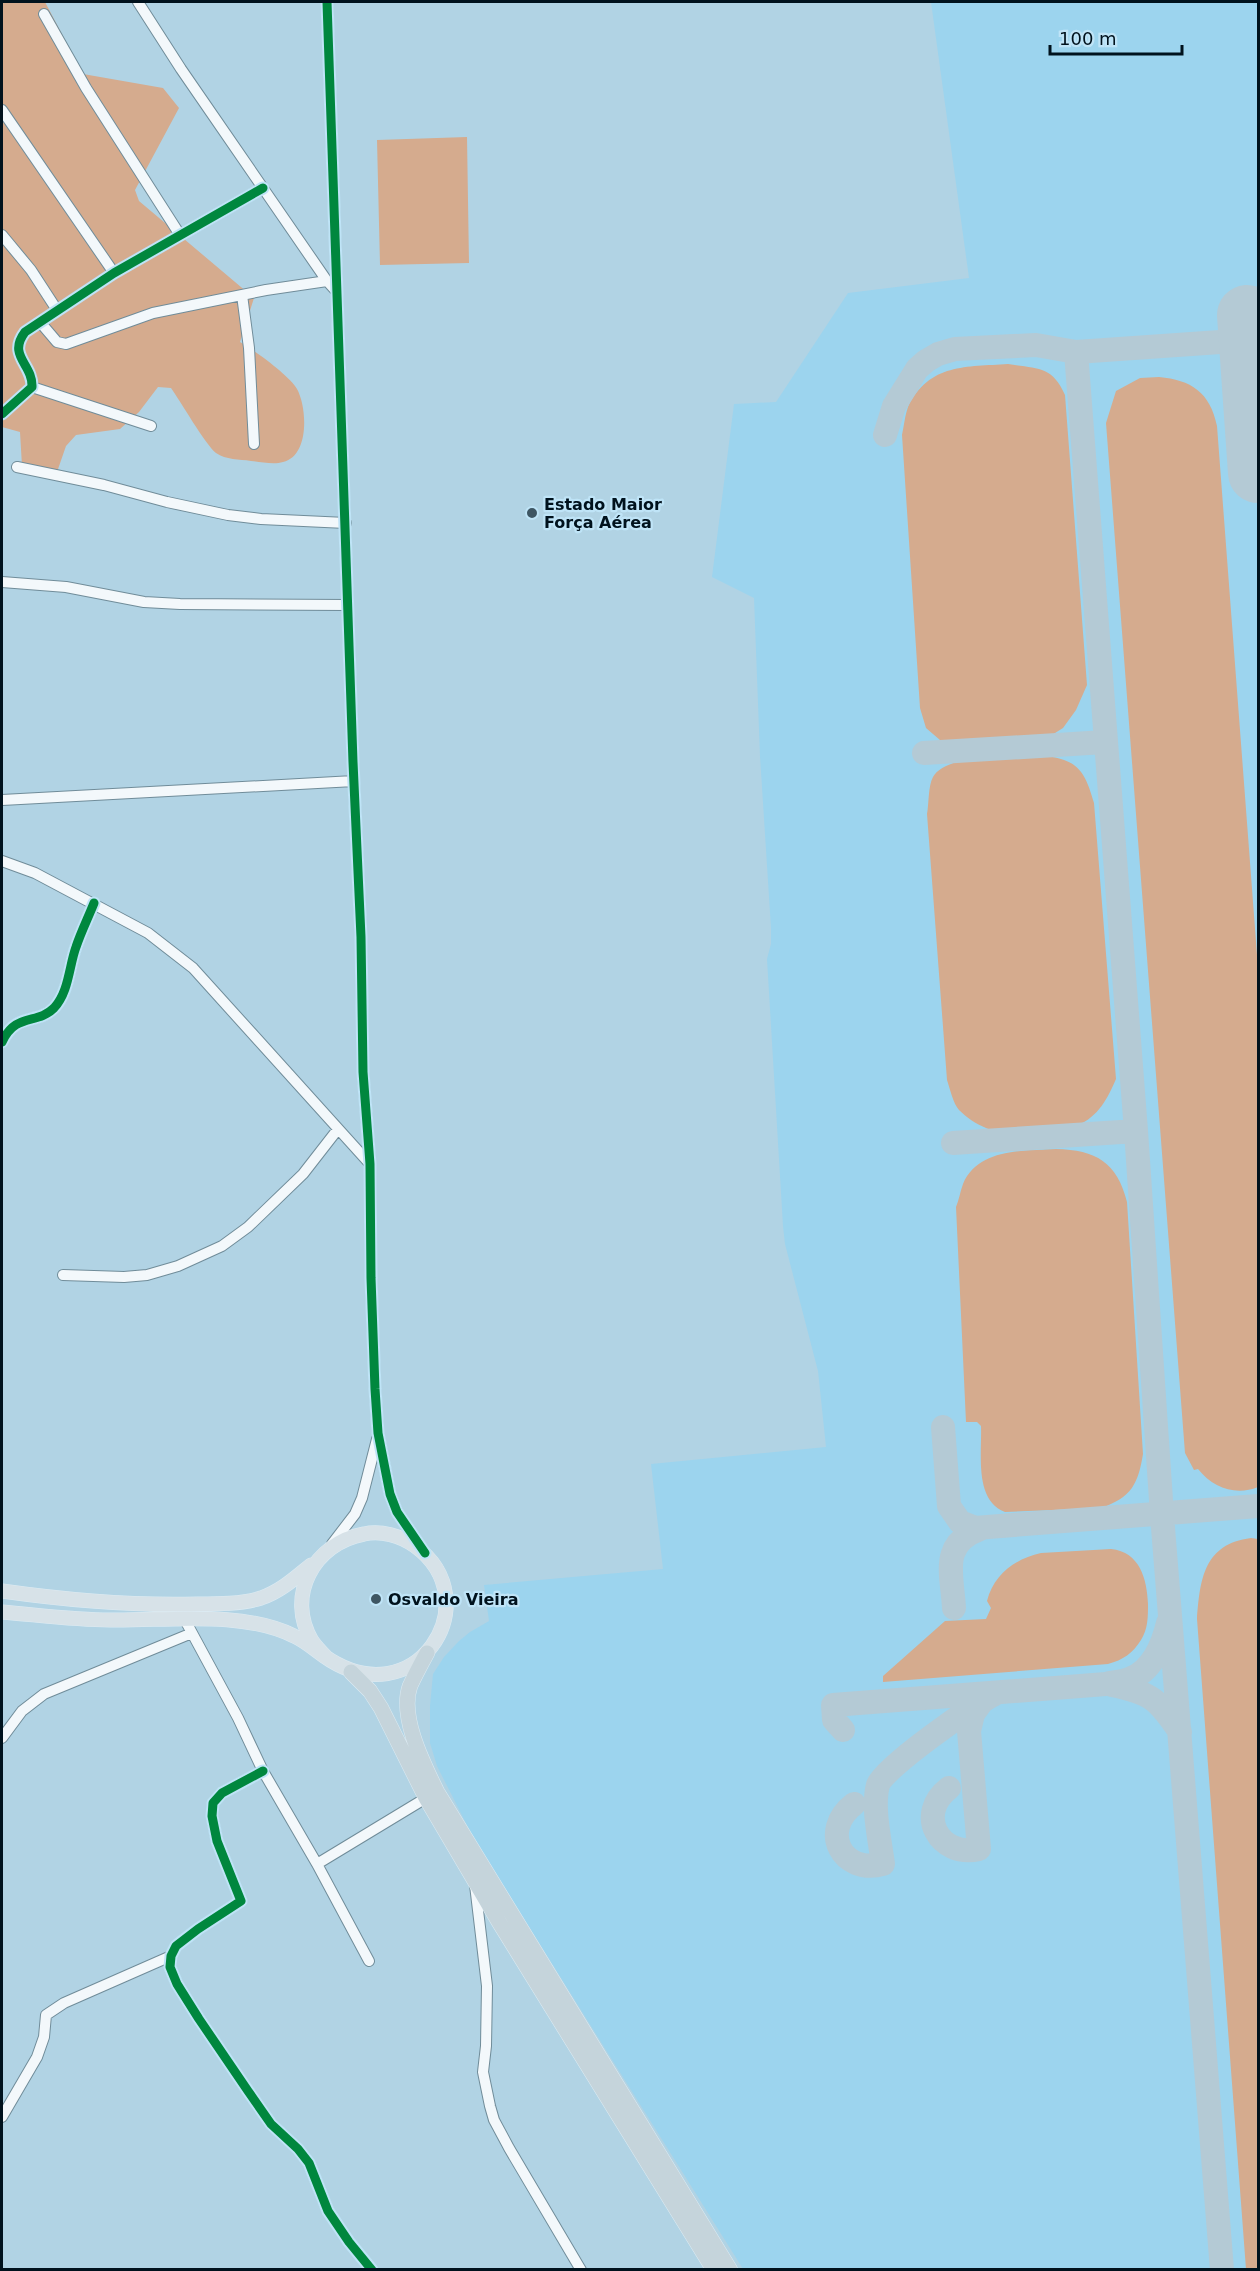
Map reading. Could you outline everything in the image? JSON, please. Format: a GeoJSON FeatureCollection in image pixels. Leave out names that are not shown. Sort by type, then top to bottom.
{"type":"FeatureCollection","features":[{"type":"Feature","properties":{"kind":"highway"},"geometry":{"type":"LineString","coordinates":[[427,1653],[410,1688],[409,1716],[415,1740],[437,1792],[730,2270]]}},
{"type":"Feature","properties":{"kind":"highway"},"geometry":{"type":"LineString","coordinates":[[351,1672],[370,1691],[381,1708],[426,1798],[475,1881],[714,2270]]}},
{"type":"Feature","properties":{"kind":"main road"},"geometry":{"type":"LineString","coordinates":[[2,1591],[171,1605],[239,1602],[277,1591],[330,1548],[353,1535],[369,1533],[394,1535],[425,1553],[436,1568],[445,1595],[446,1613],[434,1644],[427,1653],[408,1667],[395,1673],[379,1676],[351,1672],[327,1659],[296,1637],[249,1621],[107,1620],[2,1612]]}},
{"type":"Feature","properties":{"kind":"main road"},"geometry":{"type":"LineString","coordinates":[[319,1558],[309,1575],[301,1601],[312,1641],[327,1659]]}},
{"type":"Feature","properties":{"kind":"street"},"geometry":{"type":"LineString","coordinates":[[138,2],[181,69],[327,281],[337,292]]}},
{"type":"Feature","properties":{"kind":"street"},"geometry":{"type":"LineString","coordinates":[[327,2],[362,959],[363,1072],[370,1164],[371,1278],[378,1433],[390,1494],[398,1512],[425,1553]]}},
{"type":"Feature","properties":{"kind":"street"},"geometry":{"type":"LineString","coordinates":[[44,14],[86,88],[180,235]]}},
{"type":"Feature","properties":{"kind":"street"},"geometry":{"type":"LineString","coordinates":[[2,110],[114,273]]}},
{"type":"Feature","properties":{"kind":"street"},"geometry":{"type":"LineString","coordinates":[[32,387],[30,375],[19,354],[19,340],[25,332],[114,273],[263,188]]}},
{"type":"Feature","properties":{"kind":"street"},"geometry":{"type":"LineString","coordinates":[[2,235],[31,270],[57,310]]}},
{"type":"Feature","properties":{"kind":"street"},"geometry":{"type":"LineString","coordinates":[[40,322],[57,342],[66,344],[153,313],[327,281]]}},
{"type":"Feature","properties":{"kind":"street"},"geometry":{"type":"LineString","coordinates":[[242,295],[249,348],[254,444]]}},
{"type":"Feature","properties":{"kind":"street"},"geometry":{"type":"LineString","coordinates":[[2,414],[32,387]]}},
{"type":"Feature","properties":{"kind":"street"},"geometry":{"type":"LineString","coordinates":[[32,387],[63,399],[152,426]]}},
{"type":"Feature","properties":{"kind":"street"},"geometry":{"type":"LineString","coordinates":[[17,467],[228,515],[346,523]]}},
{"type":"Feature","properties":{"kind":"street"},"geometry":{"type":"LineString","coordinates":[[2,582],[66,587],[144,602],[348,605]]}},
{"type":"Feature","properties":{"kind":"street"},"geometry":{"type":"LineString","coordinates":[[2,800],[354,781]]}},
{"type":"Feature","properties":{"kind":"street"},"geometry":{"type":"LineString","coordinates":[[2,861],[35,873],[148,933],[193,968],[370,1164]]}},
{"type":"Feature","properties":{"kind":"street"},"geometry":{"type":"LineString","coordinates":[[2,1042],[10,1028],[48,1012],[59,1001],[76,946],[94,903]]}},
{"type":"Feature","properties":{"kind":"street"},"geometry":{"type":"LineString","coordinates":[[63,1275],[124,1277],[147,1275],[178,1266],[222,1246],[248,1227],[303,1174],[338,1129]]}},
{"type":"Feature","properties":{"kind":"street"},"geometry":{"type":"LineString","coordinates":[[330,1548],[346,1528],[359,1506],[378,1433]]}},
{"type":"Feature","properties":{"kind":"street"},"geometry":{"type":"LineString","coordinates":[[185,1620],[238,1718],[263,1771],[317,1864],[369,1961]]}},
{"type":"Feature","properties":{"kind":"street"},"geometry":{"type":"LineString","coordinates":[[2,1738],[22,1711],[44,1694],[192,1634]]}},
{"type":"Feature","properties":{"kind":"street"},"geometry":{"type":"LineString","coordinates":[[263,1771],[222,1793],[213,1803],[212,1816],[217,1841],[240,1901],[176,1946],[171,1956],[170,1967],[177,1984],[199,2019],[271,2124],[304,2156],[328,2211],[372,2270]]}},
{"type":"Feature","properties":{"kind":"street"},"geometry":{"type":"LineString","coordinates":[[317,1864],[426,1798]]}},
{"type":"Feature","properties":{"kind":"street"},"geometry":{"type":"LineString","coordinates":[[475,1881],[487,1986],[483,2072],[490,2106],[494,2120],[509,2148],[581,2270]]}},
{"type":"Feature","properties":{"kind":"street"},"geometry":{"type":"LineString","coordinates":[[2,2117],[37,2056],[44,2037],[46,2015],[64,2003],[171,1956]]}},
{"type":"Feature","properties":{"kind":"shaded area"},"geometry":{"type":"Polygon","coordinates":[[[2,2],[45,2],[83,74],[163,88],[179,108],[135,190],[139,201],[254,298],[240,342],[280,371],[297,389],[303,407],[304,430],[298,451],[292,458],[272,463],[233,459],[216,453],[171,388],[158,387],[139,412],[120,429],[76,435],[66,446],[57,472],[22,466],[20,432],[2,427],[2,2]]]}},
{"type":"Feature","properties":{"kind":"shaded area"},"geometry":{"type":"Polygon","coordinates":[[[931,2],[1258,2],[1258,2269],[743,2269],[474,1839],[437,1766],[430,1743],[433,1674],[444,1657],[459,1641],[489,1621],[484,1585],[663,1569],[651,1464],[826,1447],[818,1371],[785,1244],[783,1226],[767,959],[771,944],[771,928],[760,756],[754,598],[712,577],[734,404],[776,402],[848,293],[969,278],[931,2]]]}},
{"type":"Feature","properties":{"kind":"shaded area"},"geometry":{"type":"Polygon","coordinates":[[[467,137],[469,263],[380,265],[377,140],[467,137]]]}},
{"type":"Feature","properties":{"kind":"shaded area"},"geometry":{"type":"Polygon","coordinates":[[[1008,364],[1035,368],[1049,373],[1055,378],[1065,395],[1087,685],[1076,710],[1063,728],[1047,738],[959,745],[940,740],[926,728],[920,708],[902,435],[908,407],[927,382],[938,375],[964,367],[1008,364]]]}},
{"type":"Feature","properties":{"kind":"shaded area"},"geometry":{"type":"Polygon","coordinates":[[[1159,377],[1181,381],[1197,390],[1209,404],[1217,426],[1258,968],[1258,1487],[1241,1491],[1218,1485],[1198,1469],[1194,1470],[1185,1453],[1106,423],[1116,391],[1140,378],[1159,377]]]}},
{"type":"Feature","properties":{"kind":"shaded area"},"geometry":{"type":"Polygon","coordinates":[[[1001,756],[1045,756],[1066,761],[1079,769],[1094,803],[1116,1079],[1106,1100],[1097,1112],[1078,1125],[1032,1132],[994,1130],[968,1118],[959,1110],[953,1100],[947,1080],[927,814],[929,790],[933,777],[941,769],[953,763],[1001,756]]]}},
{"type":"Feature","properties":{"kind":"shaded area"},"geometry":{"type":"Polygon","coordinates":[[[1056,1149],[1083,1152],[1103,1161],[1117,1177],[1127,1202],[1143,1454],[1139,1474],[1132,1488],[1112,1504],[1101,1508],[1005,1512],[995,1506],[984,1487],[981,1426],[977,1422],[966,1422],[956,1207],[963,1184],[970,1172],[979,1164],[1016,1151],[1056,1149]]]}},
{"type":"Feature","properties":{"kind":"shaded area"},"geometry":{"type":"Polygon","coordinates":[[[1251,1538],[1258,1539],[1258,2270],[1246,2269],[1197,1619],[1203,1577],[1214,1556],[1235,1542],[1251,1538]]]}},
{"type":"Feature","properties":{"kind":"shaded area"},"geometry":{"type":"Polygon","coordinates":[[[1111,1549],[1129,1555],[1135,1561],[1144,1576],[1146,1585],[1148,1618],[1145,1632],[1135,1649],[1123,1658],[1108,1664],[883,1682],[883,1676],[945,1621],[986,1619],[991,1608],[987,1601],[990,1591],[1000,1576],[1014,1564],[1041,1553],[1111,1549]]]}},
{"type":"Feature","properties":{"kind":"taxiway"},"geometry":{"type":"LineString","coordinates":[[885,435],[894,406],[917,369],[938,354],[955,349],[1036,345],[1076,352],[1249,340]]}},
{"type":"Feature","properties":{"kind":"taxiway"},"geometry":{"type":"LineString","coordinates":[[1076,352],[1136,1131],[1162,1515],[1222,2270]]}},
{"type":"Feature","properties":{"kind":"taxiway"},"geometry":{"type":"LineString","coordinates":[[924,753],[1105,742]]}},
{"type":"Feature","properties":{"kind":"taxiway"},"geometry":{"type":"LineString","coordinates":[[953,1143],[1136,1131]]}},
{"type":"Feature","properties":{"kind":"taxiway"},"geometry":{"type":"LineString","coordinates":[[943,1427],[949,1506],[960,1522],[975,1528],[1258,1506]]}},
{"type":"Feature","properties":{"kind":"taxiway"},"geometry":{"type":"LineString","coordinates":[[954,1608],[951,1572],[954,1551],[967,1535],[980,1529]]}},
{"type":"Feature","properties":{"kind":"taxiway"},"geometry":{"type":"LineString","coordinates":[[843,1730],[834,1720],[833,1705],[1106,1684],[1126,1680],[1137,1675],[1150,1664],[1160,1648],[1168,1623]]}},
{"type":"Feature","properties":{"kind":"taxiway"},"geometry":{"type":"LineString","coordinates":[[1112,1685],[1136,1691],[1152,1699],[1166,1712],[1180,1732]]}},
{"type":"Feature","properties":{"kind":"taxiway"},"geometry":{"type":"LineString","coordinates":[[854,1804],[838,1826],[837,1838],[840,1848],[856,1863],[869,1866],[883,1864],[876,1814],[876,1794],[883,1777],[895,1765],[951,1723],[995,1694]]}},
{"type":"Feature","properties":{"kind":"taxiway"},"geometry":{"type":"LineString","coordinates":[[949,1788],[939,1798],[934,1810],[933,1821],[936,1832],[943,1841],[953,1847],[965,1850],[979,1849],[969,1731],[973,1714],[981,1703]]}},
{"type":"Feature","properties":{"kind":"runway"},"geometry":{"type":"LineString","coordinates":[[1247,315],[1258,473]]}},
{"type":"Feature","properties":{"kind":"cycle path"},"geometry":{"type":"LineString","coordinates":[[327,2],[361,937],[363,1072],[370,1164],[375,1389],[378,1433],[390,1494],[397,1512],[425,1553]]}},
{"type":"Feature","properties":{"kind":"cycle path"},"geometry":{"type":"LineString","coordinates":[[2,414],[32,387],[19,347],[25,332],[114,273],[263,188]]}},
{"type":"Feature","properties":{"kind":"cycle path"},"geometry":{"type":"LineString","coordinates":[[2,1042],[14,1026],[47,1013],[59,1002],[66,987],[78,941],[94,903]]}},
{"type":"Feature","properties":{"kind":"cycle path"},"geometry":{"type":"LineString","coordinates":[[263,1771],[222,1793],[213,1803],[212,1816],[217,1841],[241,1901],[176,1946],[171,1956],[170,1967],[177,1984],[199,2019],[271,2124],[298,2149],[309,2163],[328,2211],[372,2270]]}},
{"type":"Feature","properties":{"kind":"place","name":"Estado Maior Força Aérea"},"geometry":{"type":"Point","coordinates":[532,513]}},
{"type":"Feature","properties":{"kind":"place","name":"Osvaldo Vieira"},"geometry":{"type":"Point","coordinates":[376,1599]}}]}
